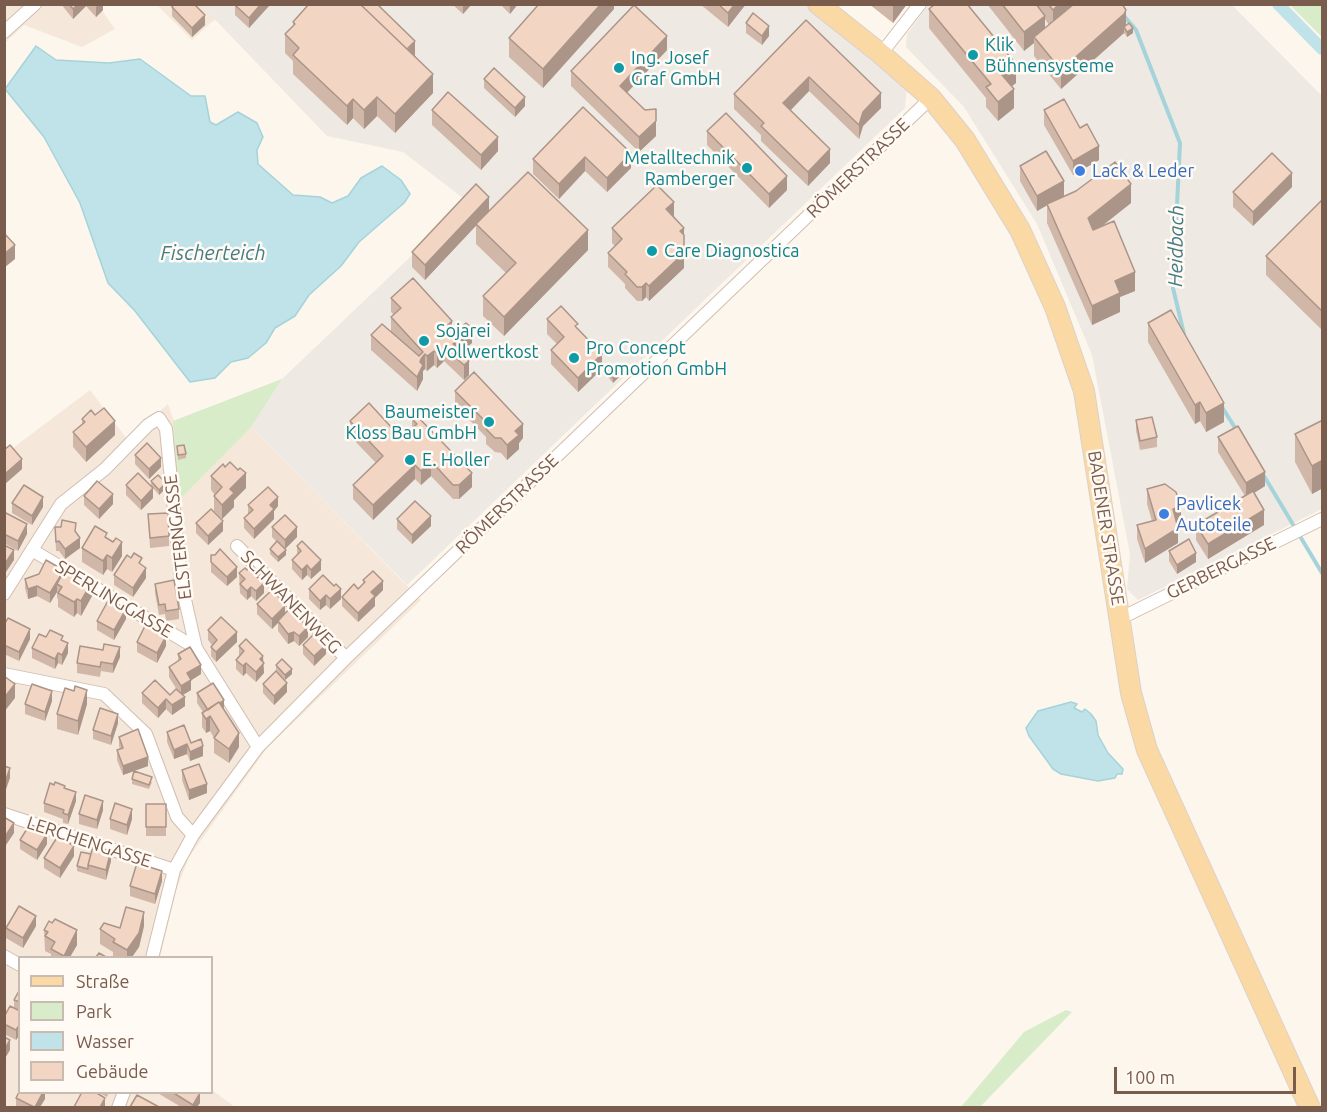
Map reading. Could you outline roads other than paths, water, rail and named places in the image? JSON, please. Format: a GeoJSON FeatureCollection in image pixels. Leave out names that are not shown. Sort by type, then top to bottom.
{"type":"FeatureCollection","features":[{"type":"Feature","properties":{"kind":"main road","name":"BADENER STRASSE"},"geometry":{"type":"LineString","coordinates":[[818,4],[881,54],[931,98],[965,140],[1020,230],[1055,307],[1084,391],[1131,693],[1147,750],[1310,1107]]}},
{"type":"Feature","properties":{"kind":"street"},"geometry":{"type":"LineString","coordinates":[[4,33],[35,4]]}},
{"type":"Feature","properties":{"kind":"street"},"geometry":{"type":"LineString","coordinates":[[881,54],[920,4]]}},
{"type":"Feature","properties":{"kind":"street","name":"RÖMERSTRASSE"},"geometry":{"type":"LineString","coordinates":[[152,956],[174,870],[192,835],[258,747],[346,658],[931,98]]}},
{"type":"Feature","properties":{"kind":"street","name":"ELSTERNGASSE"},"geometry":{"type":"LineString","coordinates":[[32,550],[61,504],[105,469],[148,425],[159,418],[166,429],[181,582],[196,648],[258,747]]}},
{"type":"Feature","properties":{"kind":"street","name":"GERBERGASSE"},"geometry":{"type":"LineString","coordinates":[[1119,619],[1318,521]]}},
{"type":"Feature","properties":{"kind":"street","name":"SCHWANENWEG"},"geometry":{"type":"LineString","coordinates":[[237,546],[346,658]]}},
{"type":"Feature","properties":{"kind":"street"},"geometry":{"type":"LineString","coordinates":[[4,594],[32,550]]}},
{"type":"Feature","properties":{"kind":"street","name":"SPERLINGGASSE"},"geometry":{"type":"LineString","coordinates":[[32,550],[196,648]]}},
{"type":"Feature","properties":{"kind":"street"},"geometry":{"type":"LineString","coordinates":[[4,674],[104,694],[146,734],[177,817],[192,835]]}},
{"type":"Feature","properties":{"kind":"street","name":"LERCHENGASSE"},"geometry":{"type":"LineString","coordinates":[[4,814],[174,870]]}},
{"type":"Feature","properties":{"kind":"street"},"geometry":{"type":"LineString","coordinates":[[4,956],[18,964]]}},
{"type":"Feature","properties":{"kind":"water","name":"Fischerteich"},"geometry":{"type":"Polygon","coordinates":[[[36,46],[56,60],[109,63],[140,59],[191,96],[205,96],[210,122],[216,125],[238,112],[257,123],[263,137],[257,150],[258,164],[293,195],[320,197],[332,203],[348,196],[361,178],[382,166],[401,180],[410,194],[404,203],[359,242],[341,266],[309,295],[295,316],[275,328],[266,343],[248,358],[231,362],[215,378],[190,382],[135,311],[108,283],[80,203],[44,137],[5,89],[36,46]]]}},
{"type":"Feature","properties":{"kind":"water"},"geometry":{"type":"Polygon","coordinates":[[[1071,702],[1077,704],[1074,708],[1082,712],[1085,709],[1096,721],[1098,735],[1108,753],[1123,769],[1122,774],[1117,774],[1115,778],[1098,781],[1061,774],[1053,769],[1029,736],[1026,728],[1038,711],[1071,702]]]}},
{"type":"Feature","properties":{"kind":"waterway"},"geometry":{"type":"LineString","coordinates":[[1278,4],[1322,49]]}},
{"type":"Feature","properties":{"kind":"waterway","name":"Heidbach"},"geometry":{"type":"LineString","coordinates":[[1125,17],[1136,30],[1180,143],[1173,288],[1184,334]]}},
{"type":"Feature","properties":{"kind":"waterway","name":"Heidbach"},"geometry":{"type":"LineString","coordinates":[[1222,407],[1237,431]]}},
{"type":"Feature","properties":{"kind":"waterway","name":"Heidbach"},"geometry":{"type":"LineString","coordinates":[[1264,476],[1322,573]]}},
{"type":"Feature","properties":{"kind":"place","name":"Klik Bühnensysteme"},"geometry":{"type":"Point","coordinates":[973,55]}},
{"type":"Feature","properties":{"kind":"place","name":"Ing. Josef Graf GmbH"},"geometry":{"type":"Point","coordinates":[619,68]}},
{"type":"Feature","properties":{"kind":"place","name":"Metalltechnik Ramberger"},"geometry":{"type":"Point","coordinates":[747,168]}},
{"type":"Feature","properties":{"kind":"place","name":"Lack & Leder"},"geometry":{"type":"Point","coordinates":[1080,171]}},
{"type":"Feature","properties":{"kind":"place","name":"Care Diagnostica"},"geometry":{"type":"Point","coordinates":[652,251]}},
{"type":"Feature","properties":{"kind":"place","name":"Sojarei Vollwertkost"},"geometry":{"type":"Point","coordinates":[424,341]}},
{"type":"Feature","properties":{"kind":"place","name":"Pro Concept Promotion GmbH"},"geometry":{"type":"Point","coordinates":[574,358]}},
{"type":"Feature","properties":{"kind":"place","name":"Baumeister Kloss Bau GmbH"},"geometry":{"type":"Point","coordinates":[489,422]}},
{"type":"Feature","properties":{"kind":"place","name":"E. Holler"},"geometry":{"type":"Point","coordinates":[410,460]}},
{"type":"Feature","properties":{"kind":"place","name":"Pavlicek Autoteile"},"geometry":{"type":"Point","coordinates":[1164,514]}}]}
